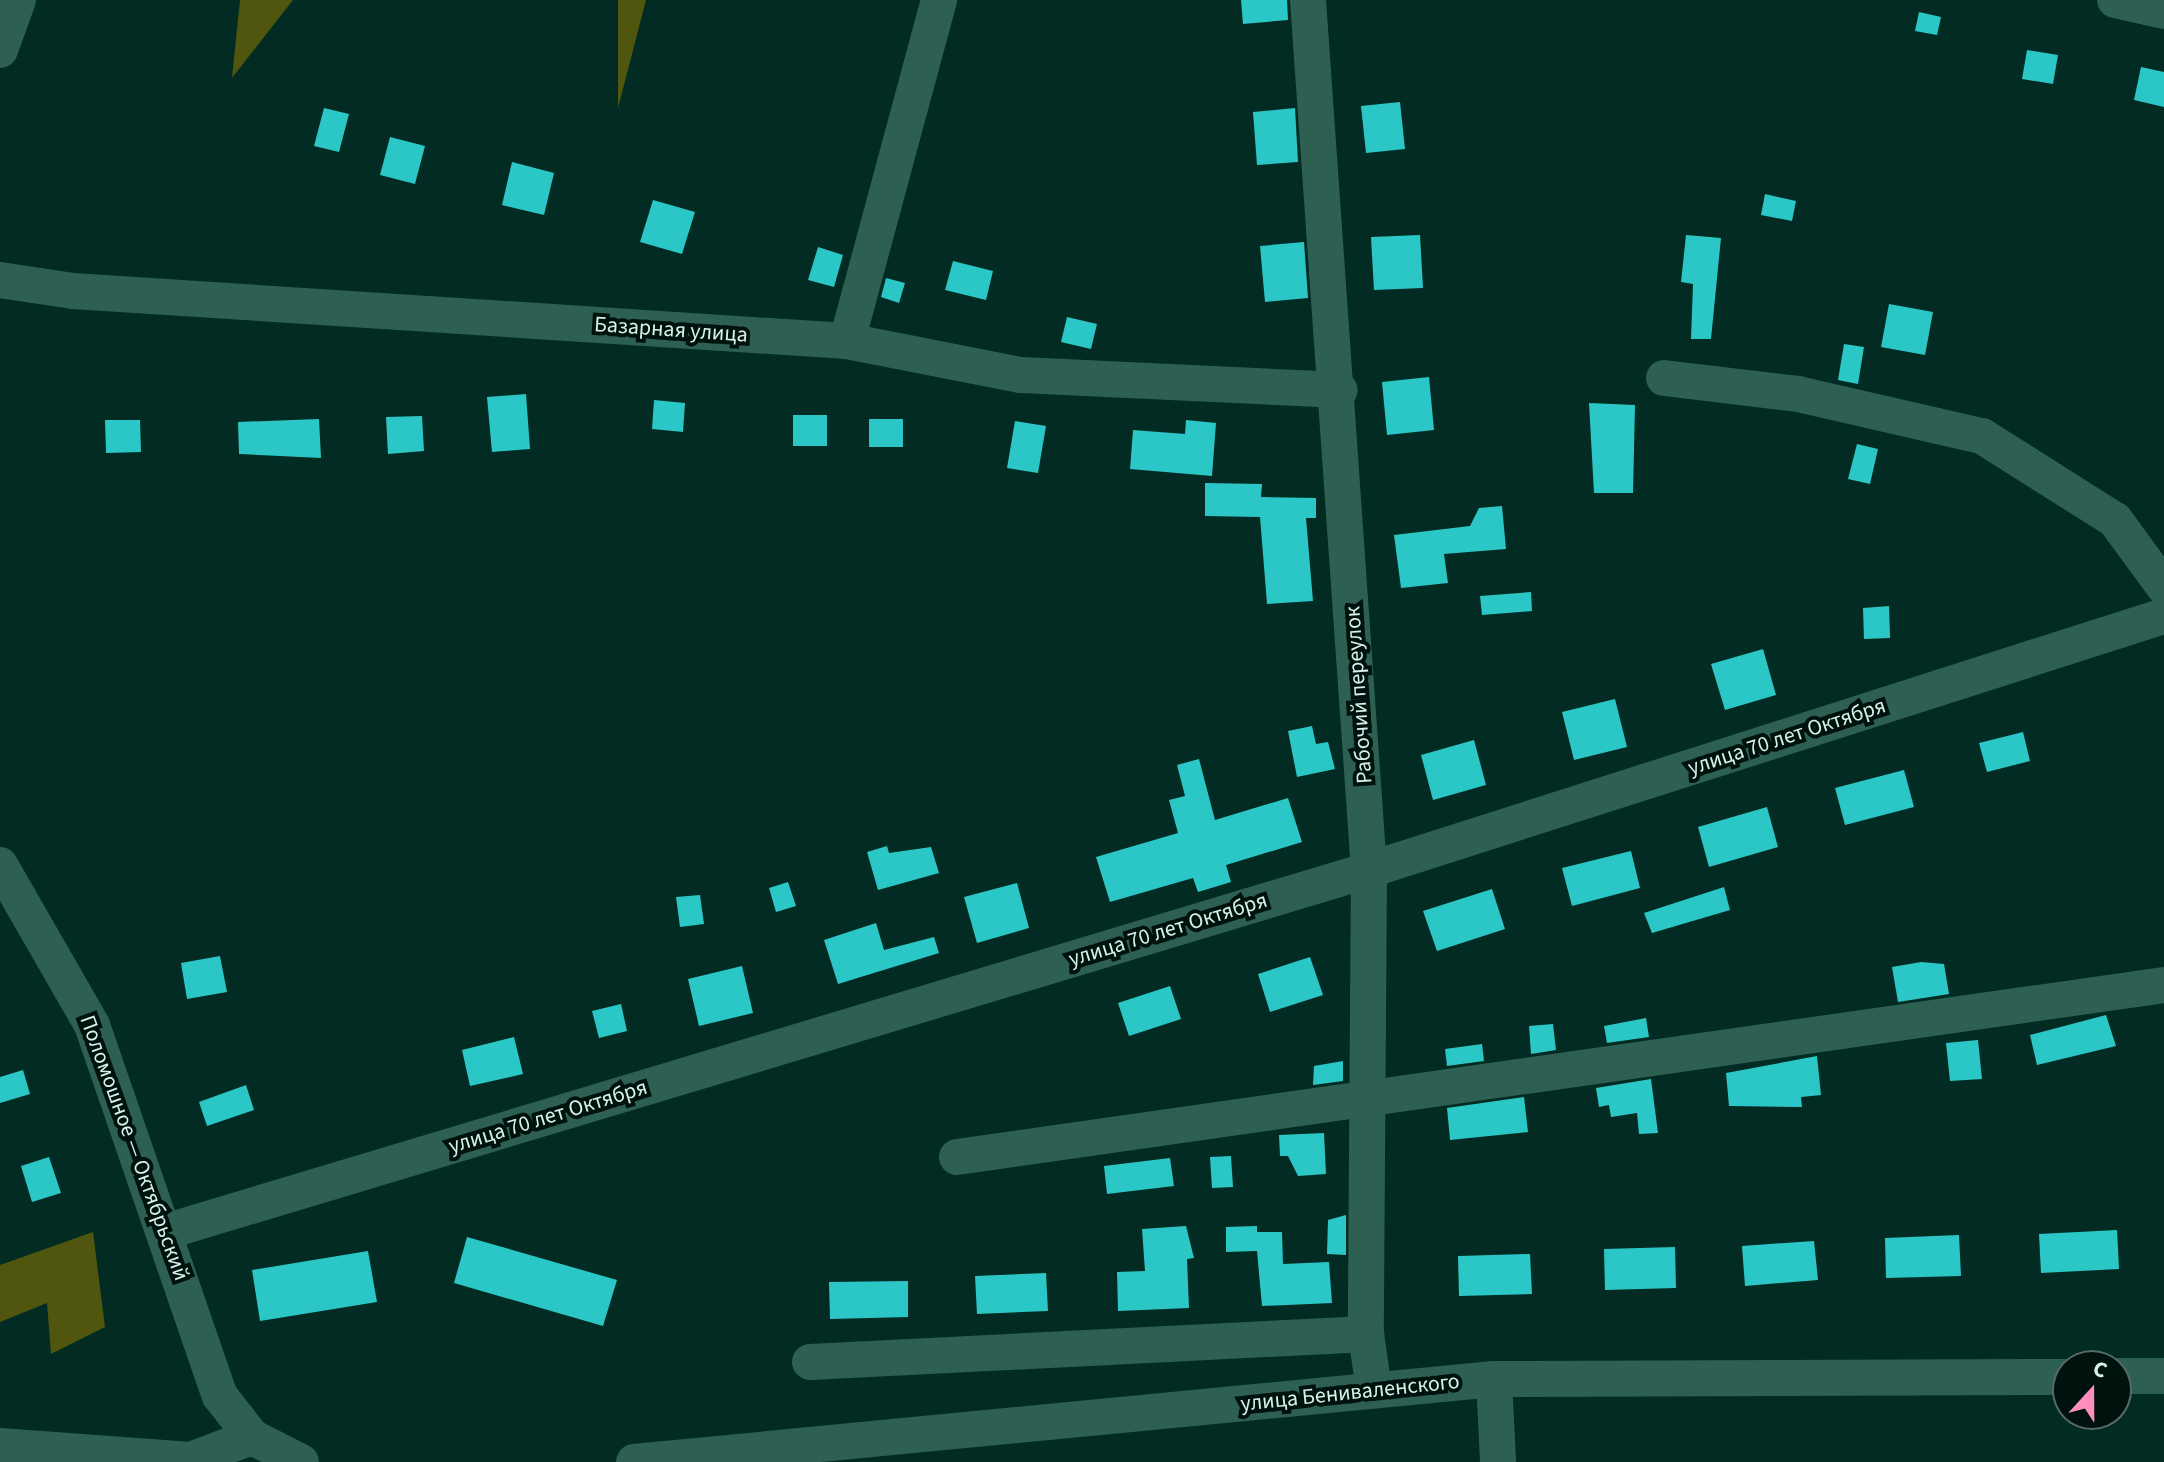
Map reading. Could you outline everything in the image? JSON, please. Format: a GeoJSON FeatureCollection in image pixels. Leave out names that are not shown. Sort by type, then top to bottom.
{"type":"FeatureCollection","features":[{"type":"Feature","properties":{"kind":"street"},"geometry":{"type":"LineString","coordinates":[[0,50],[18,0]]}},
{"type":"Feature","properties":{"kind":"street"},"geometry":{"type":"LineString","coordinates":[[847,341],[939,0]]}},
{"type":"Feature","properties":{"kind":"street","name":"Рабочий переулок"},"geometry":{"type":"LineString","coordinates":[[1308,0],[1340,390],[1369,870],[1366,1334],[1374,1390]]}},
{"type":"Feature","properties":{"kind":"street"},"geometry":{"type":"LineString","coordinates":[[2115,0],[2164,11]]}},
{"type":"Feature","properties":{"kind":"street","name":"Базарная улица"},"geometry":{"type":"LineString","coordinates":[[0,280],[73,291],[847,341],[1021,375],[1340,390]]}},
{"type":"Feature","properties":{"kind":"street"},"geometry":{"type":"LineString","coordinates":[[1664,378],[1798,394],[1982,436],[2115,520],[2164,587]]}},
{"type":"Feature","properties":{"kind":"street","name":"улица 70 лет Октября"},"geometry":{"type":"LineString","coordinates":[[168,1231],[1369,870],[2164,616]]}},
{"type":"Feature","properties":{"kind":"street","name":"Поломошное — Октябрьский"},"geometry":{"type":"LineString","coordinates":[[0,865],[92,1025],[168,1231],[220,1396],[252,1437]]}},
{"type":"Feature","properties":{"kind":"street"},"geometry":{"type":"LineString","coordinates":[[957,1157],[1368,1102],[2164,985]]}},
{"type":"Feature","properties":{"kind":"street"},"geometry":{"type":"LineString","coordinates":[[810,1362],[1366,1334]]}},
{"type":"Feature","properties":{"kind":"street"},"geometry":{"type":"LineString","coordinates":[[2132,1376],[2164,1376]]}},
{"type":"Feature","properties":{"kind":"street","name":"улица Бениваленского"},"geometry":{"type":"LineString","coordinates":[[634,1462],[684,1462],[1494,1379],[2052,1377]]}},
{"type":"Feature","properties":{"kind":"street"},"geometry":{"type":"LineString","coordinates":[[1494,1379],[1498,1462]]}},
{"type":"Feature","properties":{"kind":"street"},"geometry":{"type":"LineString","coordinates":[[0,1446],[190,1460],[252,1437],[301,1462]]}},
{"type":"Feature","properties":{"kind":"green space"},"geometry":{"type":"Polygon","coordinates":[[[240,0],[293,0],[232,78],[240,0]]]}},
{"type":"Feature","properties":{"kind":"green space"},"geometry":{"type":"Polygon","coordinates":[[[618,0],[646,0],[618,108],[618,0]]]}},
{"type":"Feature","properties":{"kind":"green space"},"geometry":{"type":"Polygon","coordinates":[[[93,1232],[105,1327],[51,1354],[47,1303],[0,1322],[0,1265],[93,1232]]]}},
{"type":"Feature","properties":{"kind":"building"},"geometry":{"type":"Polygon","coordinates":[[[1241,0],[1287,0],[1288,20],[1243,24],[1241,0]]]}},
{"type":"Feature","properties":{"kind":"building"},"geometry":{"type":"Polygon","coordinates":[[[1919,12],[1941,17],[1937,35],[1915,31],[1919,12]]]}},
{"type":"Feature","properties":{"kind":"building"},"geometry":{"type":"Polygon","coordinates":[[[2027,50],[2058,55],[2053,84],[2022,79],[2027,50]]]}},
{"type":"Feature","properties":{"kind":"building"},"geometry":{"type":"Polygon","coordinates":[[[2141,67],[2164,72],[2164,107],[2134,100],[2141,67]]]}},
{"type":"Feature","properties":{"kind":"building"},"geometry":{"type":"Polygon","coordinates":[[[1400,102],[1405,149],[1366,153],[1361,106],[1400,102]]]}},
{"type":"Feature","properties":{"kind":"building"},"geometry":{"type":"Polygon","coordinates":[[[324,108],[349,114],[339,152],[314,146],[324,108]]]}},
{"type":"Feature","properties":{"kind":"building"},"geometry":{"type":"Polygon","coordinates":[[[1295,108],[1298,162],[1257,165],[1253,112],[1295,108]]]}},
{"type":"Feature","properties":{"kind":"building"},"geometry":{"type":"Polygon","coordinates":[[[390,137],[425,146],[415,184],[380,175],[390,137]]]}},
{"type":"Feature","properties":{"kind":"building"},"geometry":{"type":"Polygon","coordinates":[[[512,162],[554,173],[544,215],[502,205],[512,162]]]}},
{"type":"Feature","properties":{"kind":"building"},"geometry":{"type":"Polygon","coordinates":[[[1765,194],[1796,201],[1792,221],[1761,215],[1765,194]]]}},
{"type":"Feature","properties":{"kind":"building"},"geometry":{"type":"Polygon","coordinates":[[[653,200],[695,212],[682,254],[640,242],[653,200]]]}},
{"type":"Feature","properties":{"kind":"building"},"geometry":{"type":"Polygon","coordinates":[[[1420,235],[1423,288],[1374,290],[1371,237],[1420,235]]]}},
{"type":"Feature","properties":{"kind":"building"},"geometry":{"type":"Polygon","coordinates":[[[1686,235],[1721,238],[1711,339],[1691,339],[1693,284],[1681,282],[1686,235]]]}},
{"type":"Feature","properties":{"kind":"building"},"geometry":{"type":"Polygon","coordinates":[[[1304,242],[1308,298],[1265,302],[1260,246],[1304,242]]]}},
{"type":"Feature","properties":{"kind":"building"},"geometry":{"type":"Polygon","coordinates":[[[818,247],[843,255],[834,287],[808,280],[818,247]]]}},
{"type":"Feature","properties":{"kind":"building"},"geometry":{"type":"Polygon","coordinates":[[[953,261],[993,271],[986,300],[945,290],[953,261]]]}},
{"type":"Feature","properties":{"kind":"building"},"geometry":{"type":"Polygon","coordinates":[[[886,278],[905,283],[899,303],[881,297],[886,278]]]}},
{"type":"Feature","properties":{"kind":"building"},"geometry":{"type":"Polygon","coordinates":[[[1889,304],[1933,312],[1925,355],[1881,347],[1889,304]]]}},
{"type":"Feature","properties":{"kind":"building"},"geometry":{"type":"Polygon","coordinates":[[[1067,317],[1097,324],[1091,349],[1061,342],[1067,317]]]}},
{"type":"Feature","properties":{"kind":"building"},"geometry":{"type":"Polygon","coordinates":[[[1844,344],[1864,347],[1858,384],[1838,380],[1844,344]]]}},
{"type":"Feature","properties":{"kind":"building"},"geometry":{"type":"Polygon","coordinates":[[[1429,377],[1434,430],[1387,435],[1382,382],[1429,377]]]}},
{"type":"Feature","properties":{"kind":"building"},"geometry":{"type":"Polygon","coordinates":[[[526,394],[530,449],[492,452],[487,397],[526,394]]]}},
{"type":"Feature","properties":{"kind":"building"},"geometry":{"type":"Polygon","coordinates":[[[654,400],[685,403],[683,432],[652,429],[654,400]]]}},
{"type":"Feature","properties":{"kind":"building"},"geometry":{"type":"Polygon","coordinates":[[[1589,403],[1635,405],[1633,493],[1594,493],[1589,403]]]}},
{"type":"Feature","properties":{"kind":"building"},"geometry":{"type":"Polygon","coordinates":[[[793,415],[827,415],[827,446],[793,446],[793,415]]]}},
{"type":"Feature","properties":{"kind":"building"},"geometry":{"type":"Polygon","coordinates":[[[422,416],[424,451],[388,454],[386,417],[422,416]]]}},
{"type":"Feature","properties":{"kind":"building"},"geometry":{"type":"Polygon","coordinates":[[[319,419],[321,458],[239,454],[238,422],[319,419]]]}},
{"type":"Feature","properties":{"kind":"building"},"geometry":{"type":"Polygon","coordinates":[[[869,419],[903,419],[903,447],[869,447],[869,419]]]}},
{"type":"Feature","properties":{"kind":"building"},"geometry":{"type":"Polygon","coordinates":[[[105,420],[140,420],[141,452],[106,453],[105,420]]]}},
{"type":"Feature","properties":{"kind":"building"},"geometry":{"type":"Polygon","coordinates":[[[1186,420],[1216,423],[1212,476],[1130,469],[1133,430],[1185,434],[1186,420]]]}},
{"type":"Feature","properties":{"kind":"building"},"geometry":{"type":"Polygon","coordinates":[[[1015,421],[1046,426],[1038,473],[1007,468],[1015,421]]]}},
{"type":"Feature","properties":{"kind":"building"},"geometry":{"type":"Polygon","coordinates":[[[1857,444],[1878,449],[1870,484],[1848,479],[1857,444]]]}},
{"type":"Feature","properties":{"kind":"building"},"geometry":{"type":"Polygon","coordinates":[[[1205,483],[1262,484],[1261,497],[1316,498],[1316,518],[1306,518],[1313,601],[1267,604],[1260,517],[1205,516],[1205,483]]]}},
{"type":"Feature","properties":{"kind":"building"},"geometry":{"type":"Polygon","coordinates":[[[1502,506],[1506,549],[1444,554],[1448,583],[1401,588],[1394,535],[1470,526],[1479,508],[1502,506]]]}},
{"type":"Feature","properties":{"kind":"building"},"geometry":{"type":"Polygon","coordinates":[[[1531,592],[1532,611],[1482,615],[1480,596],[1531,592]]]}},
{"type":"Feature","properties":{"kind":"building"},"geometry":{"type":"Polygon","coordinates":[[[1889,606],[1890,638],[1864,639],[1863,608],[1889,606]]]}},
{"type":"Feature","properties":{"kind":"building"},"geometry":{"type":"Polygon","coordinates":[[[1763,649],[1776,695],[1725,710],[1711,664],[1763,649]]]}},
{"type":"Feature","properties":{"kind":"building"},"geometry":{"type":"Polygon","coordinates":[[[1615,699],[1627,747],[1574,760],[1562,712],[1615,699]]]}},
{"type":"Feature","properties":{"kind":"building"},"geometry":{"type":"Polygon","coordinates":[[[1312,726],[1316,744],[1328,742],[1335,769],[1297,777],[1288,731],[1312,726]]]}},
{"type":"Feature","properties":{"kind":"building"},"geometry":{"type":"Polygon","coordinates":[[[2023,732],[2030,761],[1987,772],[1979,743],[2023,732]]]}},
{"type":"Feature","properties":{"kind":"building"},"geometry":{"type":"Polygon","coordinates":[[[1474,740],[1486,785],[1433,800],[1421,755],[1474,740]]]}},
{"type":"Feature","properties":{"kind":"building"},"geometry":{"type":"Polygon","coordinates":[[[1199,759],[1215,820],[1288,798],[1302,842],[1226,865],[1231,882],[1198,892],[1193,878],[1110,902],[1096,857],[1178,833],[1169,800],[1185,796],[1177,765],[1199,759]]]}},
{"type":"Feature","properties":{"kind":"building"},"geometry":{"type":"Polygon","coordinates":[[[1904,770],[1914,807],[1845,825],[1835,788],[1904,770]]]}},
{"type":"Feature","properties":{"kind":"building"},"geometry":{"type":"Polygon","coordinates":[[[1767,807],[1778,847],[1709,867],[1698,827],[1767,807]]]}},
{"type":"Feature","properties":{"kind":"building"},"geometry":{"type":"Polygon","coordinates":[[[887,846],[889,853],[931,847],[939,873],[878,890],[867,852],[887,846]]]}},
{"type":"Feature","properties":{"kind":"building"},"geometry":{"type":"Polygon","coordinates":[[[1631,851],[1640,888],[1572,906],[1562,868],[1631,851]]]}},
{"type":"Feature","properties":{"kind":"building"},"geometry":{"type":"Polygon","coordinates":[[[788,882],[796,906],[776,912],[769,888],[788,882]]]}},
{"type":"Feature","properties":{"kind":"building"},"geometry":{"type":"Polygon","coordinates":[[[1017,883],[1029,928],[977,943],[964,897],[1017,883]]]}},
{"type":"Feature","properties":{"kind":"building"},"geometry":{"type":"Polygon","coordinates":[[[1724,887],[1730,910],[1652,933],[1644,913],[1724,887]]]}},
{"type":"Feature","properties":{"kind":"building"},"geometry":{"type":"Polygon","coordinates":[[[1492,889],[1505,929],[1437,951],[1423,911],[1492,889]]]}},
{"type":"Feature","properties":{"kind":"building"},"geometry":{"type":"Polygon","coordinates":[[[700,895],[704,924],[680,927],[676,897],[700,895]]]}},
{"type":"Feature","properties":{"kind":"building"},"geometry":{"type":"Polygon","coordinates":[[[876,923],[884,950],[934,937],[939,953],[838,984],[824,940],[876,923]]]}},
{"type":"Feature","properties":{"kind":"building"},"geometry":{"type":"Polygon","coordinates":[[[220,956],[227,992],[187,999],[181,963],[220,956]]]}},
{"type":"Feature","properties":{"kind":"building"},"geometry":{"type":"Polygon","coordinates":[[[1310,957],[1323,995],[1270,1012],[1258,974],[1310,957]]]}},
{"type":"Feature","properties":{"kind":"building"},"geometry":{"type":"Polygon","coordinates":[[[1921,962],[1944,964],[1949,994],[1898,1002],[1892,967],[1921,962]]]}},
{"type":"Feature","properties":{"kind":"building"},"geometry":{"type":"Polygon","coordinates":[[[742,966],[753,1013],[699,1026],[688,979],[742,966]]]}},
{"type":"Feature","properties":{"kind":"building"},"geometry":{"type":"Polygon","coordinates":[[[1170,986],[1181,1019],[1129,1036],[1118,1003],[1170,986]]]}},
{"type":"Feature","properties":{"kind":"building"},"geometry":{"type":"Polygon","coordinates":[[[621,1004],[627,1031],[599,1038],[592,1011],[621,1004]]]}},
{"type":"Feature","properties":{"kind":"building"},"geometry":{"type":"Polygon","coordinates":[[[2106,1015],[2116,1046],[2037,1065],[2030,1035],[2106,1015]]]}},
{"type":"Feature","properties":{"kind":"building"},"geometry":{"type":"Polygon","coordinates":[[[1646,1018],[1649,1037],[1607,1043],[1604,1026],[1646,1018]]]}},
{"type":"Feature","properties":{"kind":"building"},"geometry":{"type":"Polygon","coordinates":[[[1553,1024],[1556,1050],[1531,1054],[1529,1026],[1553,1024]]]}},
{"type":"Feature","properties":{"kind":"building"},"geometry":{"type":"Polygon","coordinates":[[[514,1037],[523,1074],[470,1086],[462,1050],[514,1037]]]}},
{"type":"Feature","properties":{"kind":"building"},"geometry":{"type":"Polygon","coordinates":[[[1978,1040],[1982,1079],[1950,1081],[1946,1043],[1978,1040]]]}},
{"type":"Feature","properties":{"kind":"building"},"geometry":{"type":"Polygon","coordinates":[[[1482,1044],[1484,1061],[1447,1066],[1445,1049],[1482,1044]]]}},
{"type":"Feature","properties":{"kind":"building"},"geometry":{"type":"Polygon","coordinates":[[[1817,1056],[1821,1095],[1801,1097],[1802,1107],[1729,1106],[1726,1073],[1817,1056]]]}},
{"type":"Feature","properties":{"kind":"building"},"geometry":{"type":"Polygon","coordinates":[[[1343,1061],[1343,1081],[1313,1085],[1314,1066],[1343,1061]]]}},
{"type":"Feature","properties":{"kind":"building"},"geometry":{"type":"Polygon","coordinates":[[[23,1070],[30,1094],[0,1103],[0,1077],[23,1070]]]}},
{"type":"Feature","properties":{"kind":"building"},"geometry":{"type":"Polygon","coordinates":[[[1651,1079],[1658,1133],[1639,1134],[1637,1113],[1611,1117],[1609,1105],[1599,1107],[1596,1088],[1651,1079]]]}},
{"type":"Feature","properties":{"kind":"building"},"geometry":{"type":"Polygon","coordinates":[[[246,1085],[254,1110],[207,1126],[199,1102],[246,1085]]]}},
{"type":"Feature","properties":{"kind":"building"},"geometry":{"type":"Polygon","coordinates":[[[1524,1097],[1528,1132],[1450,1140],[1447,1108],[1524,1097]]]}},
{"type":"Feature","properties":{"kind":"building"},"geometry":{"type":"Polygon","coordinates":[[[1324,1133],[1326,1174],[1298,1176],[1288,1156],[1280,1156],[1279,1135],[1324,1133]]]}},
{"type":"Feature","properties":{"kind":"building"},"geometry":{"type":"Polygon","coordinates":[[[1231,1156],[1233,1187],[1212,1188],[1210,1157],[1231,1156]]]}},
{"type":"Feature","properties":{"kind":"building"},"geometry":{"type":"Polygon","coordinates":[[[49,1157],[61,1193],[32,1202],[21,1166],[49,1157]]]}},
{"type":"Feature","properties":{"kind":"building"},"geometry":{"type":"Polygon","coordinates":[[[1170,1158],[1174,1186],[1107,1194],[1104,1166],[1170,1158]]]}},
{"type":"Feature","properties":{"kind":"building"},"geometry":{"type":"Polygon","coordinates":[[[1346,1215],[1346,1255],[1327,1254],[1328,1220],[1346,1215]]]}},
{"type":"Feature","properties":{"kind":"building"},"geometry":{"type":"Polygon","coordinates":[[[1186,1226],[1194,1258],[1187,1259],[1189,1308],[1118,1311],[1117,1272],[1145,1271],[1142,1229],[1186,1226]]]}},
{"type":"Feature","properties":{"kind":"building"},"geometry":{"type":"Polygon","coordinates":[[[1257,1226],[1257,1232],[1282,1232],[1283,1264],[1329,1262],[1332,1303],[1262,1306],[1257,1251],[1226,1252],[1226,1227],[1257,1226]]]}},
{"type":"Feature","properties":{"kind":"building"},"geometry":{"type":"Polygon","coordinates":[[[2117,1230],[2119,1269],[2041,1273],[2039,1234],[2117,1230]]]}},
{"type":"Feature","properties":{"kind":"building"},"geometry":{"type":"Polygon","coordinates":[[[1959,1235],[1961,1276],[1886,1278],[1885,1238],[1959,1235]]]}},
{"type":"Feature","properties":{"kind":"building"},"geometry":{"type":"Polygon","coordinates":[[[467,1237],[617,1280],[603,1326],[454,1283],[467,1237]]]}},
{"type":"Feature","properties":{"kind":"building"},"geometry":{"type":"Polygon","coordinates":[[[1814,1241],[1818,1280],[1745,1286],[1742,1246],[1814,1241]]]}},
{"type":"Feature","properties":{"kind":"building"},"geometry":{"type":"Polygon","coordinates":[[[1675,1247],[1676,1288],[1605,1290],[1604,1249],[1675,1247]]]}},
{"type":"Feature","properties":{"kind":"building"},"geometry":{"type":"Polygon","coordinates":[[[368,1251],[377,1302],[260,1321],[252,1270],[368,1251]]]}},
{"type":"Feature","properties":{"kind":"building"},"geometry":{"type":"Polygon","coordinates":[[[1530,1254],[1532,1294],[1459,1296],[1458,1256],[1530,1254]]]}},
{"type":"Feature","properties":{"kind":"building"},"geometry":{"type":"Polygon","coordinates":[[[1046,1273],[1048,1311],[977,1314],[975,1276],[1046,1273]]]}},
{"type":"Feature","properties":{"kind":"building"},"geometry":{"type":"Polygon","coordinates":[[[908,1281],[908,1317],[830,1319],[829,1282],[908,1281]]]}}]}
